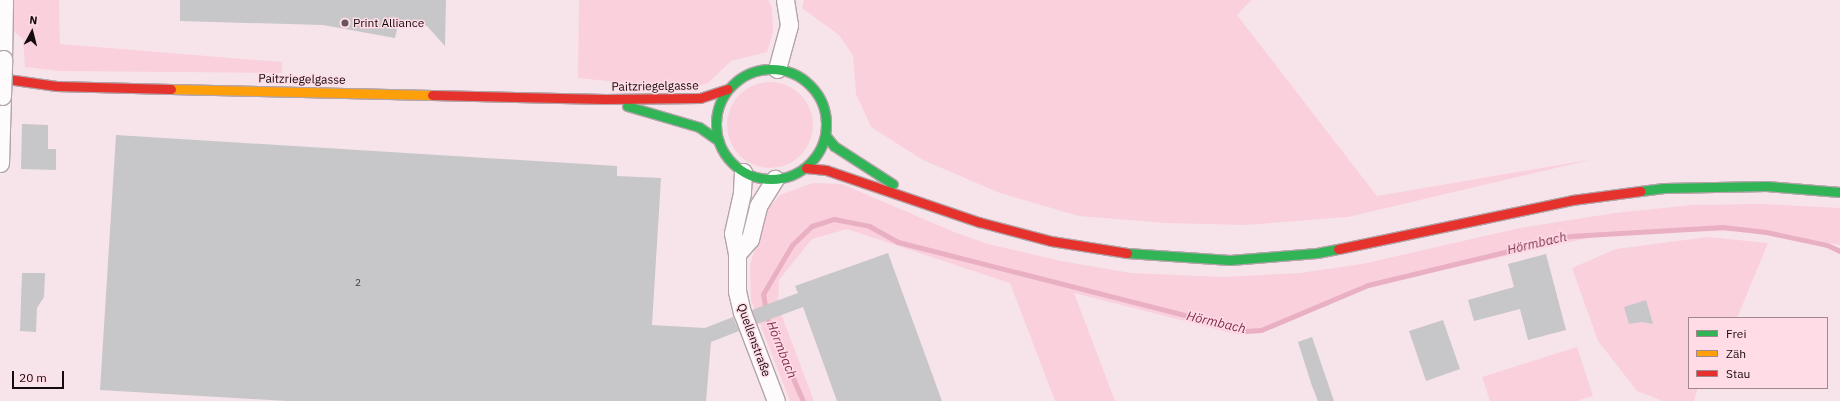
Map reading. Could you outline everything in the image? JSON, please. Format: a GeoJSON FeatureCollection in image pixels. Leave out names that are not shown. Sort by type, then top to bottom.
{"type":"FeatureCollection","features":[{"type":"Feature","properties":{"kind":"main road"},"geometry":{"type":"LineString","coordinates":[[777,69],[795,74],[810,84],[818,94],[827,117],[826,136],[819,153],[806,168],[792,176],[776,179],[758,178],[743,172],[732,163],[718,141],[717,114],[728,89],[750,73],[777,69]]}},
{"type":"Feature","properties":{"kind":"main road","name":"Paitzriegelgasse"},"geometry":{"type":"LineString","coordinates":[[0,78],[56,86],[605,99],[700,98],[728,89]]}},
{"type":"Feature","properties":{"kind":"main road","name":"Paitzriegelgasse"},"geometry":{"type":"LineString","coordinates":[[605,99],[698,127],[718,141]]}},
{"type":"Feature","properties":{"kind":"main road"},"geometry":{"type":"LineString","coordinates":[[826,136],[834,146],[915,199]]}},
{"type":"Feature","properties":{"kind":"main road"},"geometry":{"type":"LineString","coordinates":[[806,168],[826,170],[979,222],[1052,241],[1130,254],[1230,260],[1317,253],[1572,200],[1664,188],[1766,186],[1840,192]]}},
{"type":"Feature","properties":{"kind":"street"},"geometry":{"type":"LineString","coordinates":[[0,163],[4,0]]}},
{"type":"Feature","properties":{"kind":"street"},"geometry":{"type":"LineString","coordinates":[[777,69],[789,25],[785,0]]}},
{"type":"Feature","properties":{"kind":"street","name":"Quellenstraße"},"geometry":{"type":"LineString","coordinates":[[743,172],[742,193],[733,233],[737,254],[737,290],[742,312],[776,401]]}},
{"type":"Feature","properties":{"kind":"street"},"geometry":{"type":"LineString","coordinates":[[737,254],[750,239],[758,206],[776,179]]}},
{"type":"Feature","properties":{"kind":"shaded area"},"geometry":{"type":"Polygon","coordinates":[[[13,0],[59,0],[60,44],[282,62],[282,73],[60,71],[25,67],[23,39],[13,31],[13,0]]]}},
{"type":"Feature","properties":{"kind":"shaded area"},"geometry":{"type":"Polygon","coordinates":[[[579,0],[768,0],[772,8],[773,32],[767,52],[731,61],[708,83],[687,89],[578,78],[579,0]]]}},
{"type":"Feature","properties":{"kind":"shaded area"},"geometry":{"type":"Polygon","coordinates":[[[804,0],[1251,0],[1237,15],[1377,196],[1594,159],[1348,217],[1246,225],[1165,223],[1079,216],[1000,193],[923,160],[871,127],[856,94],[853,56],[839,35],[802,8],[804,0]]]}},
{"type":"Feature","properties":{"kind":"shaded area"},"geometry":{"type":"Polygon","coordinates":[[[770,82],[787,85],[801,94],[810,108],[813,125],[810,142],[801,156],[787,165],[770,168],[753,165],[739,156],[730,142],[727,125],[730,108],[739,94],[753,85],[770,82]]]}},
{"type":"Feature","properties":{"kind":"shaded area"},"geometry":{"type":"Polygon","coordinates":[[[813,183],[842,184],[954,232],[988,244],[1061,261],[1131,273],[1223,277],[1300,273],[1362,264],[1520,228],[1615,213],[1692,205],[1762,204],[1840,208],[1840,245],[1786,235],[1726,231],[1611,233],[1370,286],[1263,332],[1236,334],[1074,293],[1115,401],[1055,401],[1010,283],[847,229],[812,239],[779,280],[778,306],[814,401],[790,401],[751,300],[750,265],[767,210],[780,195],[813,183]]]}},
{"type":"Feature","properties":{"kind":"shaded area"},"geometry":{"type":"Polygon","coordinates":[[[1708,237],[1768,243],[1737,317],[1688,317],[1688,389],[1698,389],[1694,401],[1663,401],[1637,391],[1598,341],[1572,268],[1616,249],[1708,237]]]}},
{"type":"Feature","properties":{"kind":"shaded area"},"geometry":{"type":"Polygon","coordinates":[[[1577,347],[1593,396],[1577,401],[1490,401],[1482,377],[1577,347]]]}},
{"type":"Feature","properties":{"kind":"building","name":"Print Alliance"},"geometry":{"type":"Polygon","coordinates":[[[180,0],[446,0],[445,46],[427,26],[398,25],[395,38],[323,25],[180,21],[180,0]]]}},
{"type":"Feature","properties":{"kind":"building"},"geometry":{"type":"Polygon","coordinates":[[[22,124],[48,125],[48,149],[56,149],[56,170],[21,169],[22,124]]]}},
{"type":"Feature","properties":{"kind":"building"},"geometry":{"type":"Polygon","coordinates":[[[116,135],[617,166],[617,176],[661,178],[652,325],[705,328],[733,317],[739,331],[711,342],[706,401],[287,401],[100,390],[116,135]]]}},
{"type":"Feature","properties":{"kind":"building"},"geometry":{"type":"Polygon","coordinates":[[[888,253],[942,401],[837,401],[803,307],[757,324],[752,310],[798,293],[795,286],[888,253]]]}},
{"type":"Feature","properties":{"kind":"building"},"geometry":{"type":"Polygon","coordinates":[[[1546,254],[1566,330],[1528,340],[1520,309],[1474,321],[1468,300],[1514,287],[1508,264],[1546,254]]]}},
{"type":"Feature","properties":{"kind":"building"},"geometry":{"type":"Polygon","coordinates":[[[22,273],[45,273],[44,297],[37,308],[36,332],[20,331],[22,273]]]}},
{"type":"Feature","properties":{"kind":"building"},"geometry":{"type":"Polygon","coordinates":[[[1646,300],[1653,324],[1641,322],[1629,324],[1624,307],[1646,300]]]}},
{"type":"Feature","properties":{"kind":"building"},"geometry":{"type":"Polygon","coordinates":[[[1443,320],[1460,369],[1426,381],[1409,331],[1443,320]]]}},
{"type":"Feature","properties":{"kind":"building"},"geometry":{"type":"Polygon","coordinates":[[[1312,337],[1334,401],[1318,401],[1312,386],[1298,342],[1312,337]]]}},
{"type":"Feature","properties":{"kind":"waterway","name":"Hörmbach"},"geometry":{"type":"LineString","coordinates":[[803,401],[768,322],[763,294],[792,245],[812,226],[834,219],[869,226],[898,242],[1246,331],[1261,330],[1368,285],[1570,236],[1723,227],[1766,232],[1827,245],[1840,251]]}},
{"type":"Feature","properties":{"kind":"traffic: fast"},"geometry":{"type":"LineString","coordinates":[[771,69],[792,73],[802,78],[810,85],[817,93],[822,103],[826,124],[822,145],[817,155],[810,163],[802,170],[792,175],[771,179],[750,175],[740,170],[732,163],[725,155],[720,145],[716,124],[720,103],[725,93],[732,85],[740,78],[750,73],[771,69]]}},
{"type":"Feature","properties":{"kind":"traffic: fast"},"geometry":{"type":"LineString","coordinates":[[627,106],[699,127],[719,141]]}},
{"type":"Feature","properties":{"kind":"traffic: fast"},"geometry":{"type":"LineString","coordinates":[[826,136],[834,146],[893,184]]}},
{"type":"Feature","properties":{"kind":"traffic: fast"},"geometry":{"type":"LineString","coordinates":[[1640,191],[1664,188],[1766,186],[1840,192]]}},
{"type":"Feature","properties":{"kind":"traffic: fast"},"geometry":{"type":"LineString","coordinates":[[1127,253],[1230,260],[1317,253],[1338,249]]}},
{"type":"Feature","properties":{"kind":"traffic: slow"},"geometry":{"type":"LineString","coordinates":[[171,89],[432,95]]}},
{"type":"Feature","properties":{"kind":"traffic: jam"},"geometry":{"type":"LineString","coordinates":[[0,78],[56,86],[171,89]]}},
{"type":"Feature","properties":{"kind":"traffic: jam"},"geometry":{"type":"LineString","coordinates":[[432,95],[605,99],[700,98],[728,89]]}},
{"type":"Feature","properties":{"kind":"traffic: jam"},"geometry":{"type":"LineString","coordinates":[[806,168],[826,170],[979,222],[1051,241],[1127,253]]}},
{"type":"Feature","properties":{"kind":"traffic: jam"},"geometry":{"type":"LineString","coordinates":[[1338,249],[1572,200],[1640,191]]}},
{"type":"Feature","properties":{"kind":"place","name":"Print Alliance"},"geometry":{"type":"Point","coordinates":[345,23]}}]}
